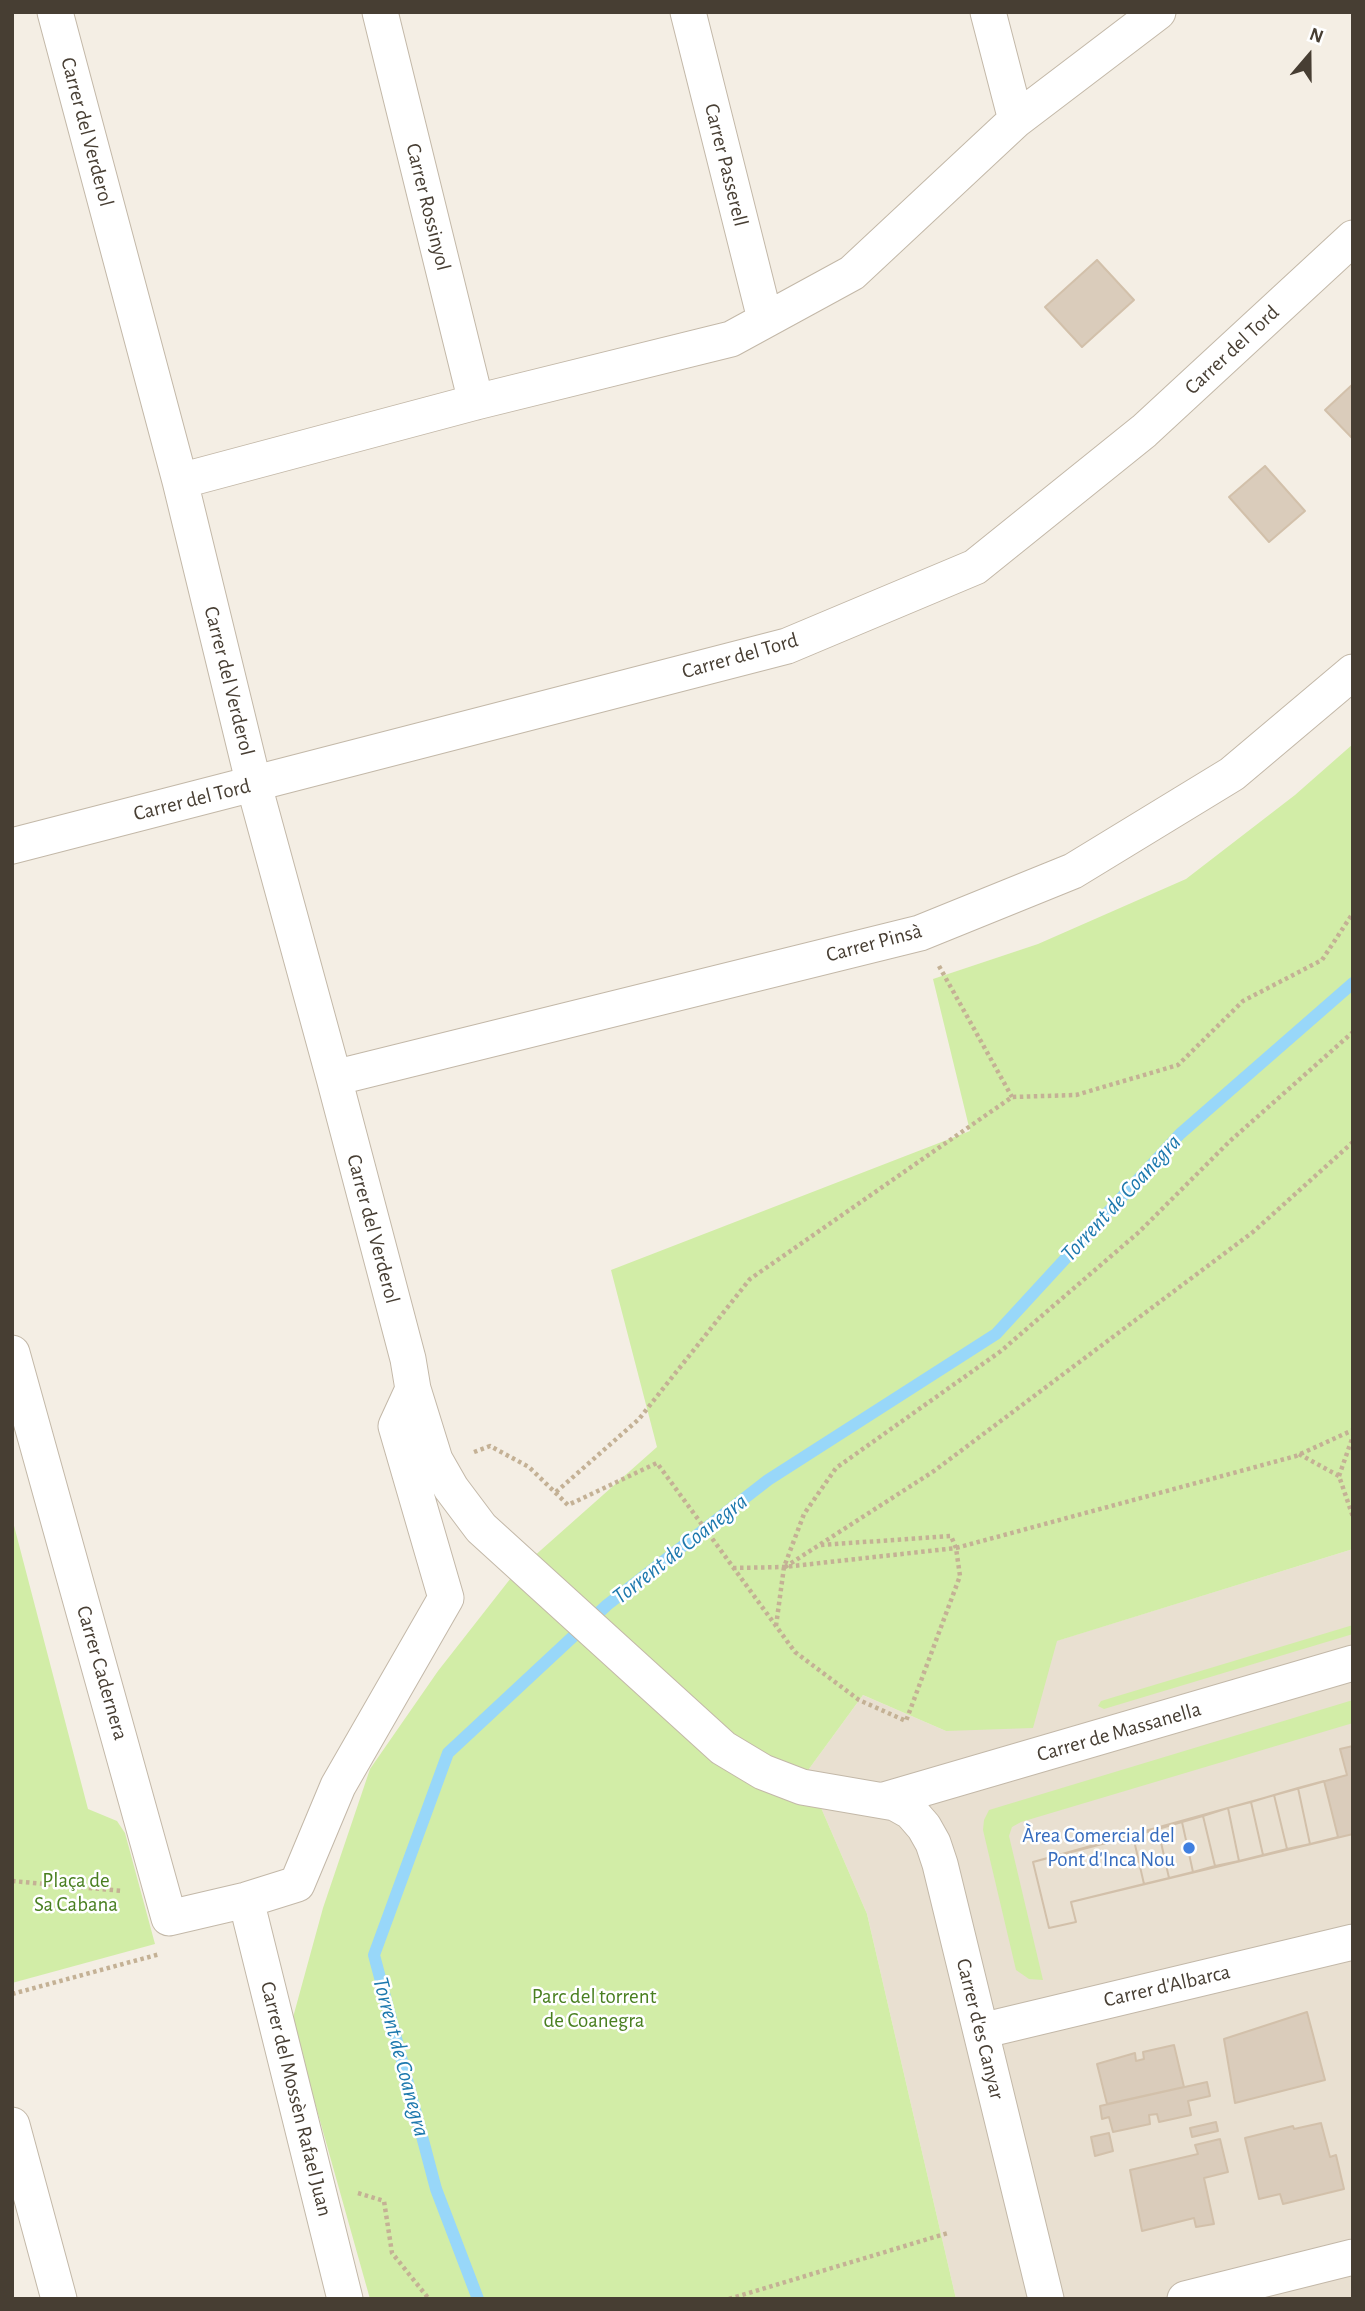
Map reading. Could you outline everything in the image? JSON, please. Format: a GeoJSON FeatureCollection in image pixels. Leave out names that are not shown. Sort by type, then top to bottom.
{"type":"FeatureCollection","features":[{"type":"Feature","properties":{"kind":"street","name":"Carrer del Verderol"},"geometry":{"type":"LineString","coordinates":[[55,12],[180,481],[254,785],[334,1078],[413,1389],[435,1460],[451,1488],[481,1528],[710,1738],[743,1762],[802,1787],[875,1799]]}},
{"type":"Feature","properties":{"kind":"street","name":"Carrer Rossinyol"},"geometry":{"type":"LineString","coordinates":[[380,12],[476,402]]}},
{"type":"Feature","properties":{"kind":"street","name":"Carrer Passerell"},"geometry":{"type":"LineString","coordinates":[[688,12],[765,319]]}},
{"type":"Feature","properties":{"kind":"street"},"geometry":{"type":"LineString","coordinates":[[988,12],[1016,120]]}},
{"type":"Feature","properties":{"kind":"street"},"geometry":{"type":"LineString","coordinates":[[180,481],[476,402],[731,340],[852,273],[1016,120],[1157,12]]}},
{"type":"Feature","properties":{"kind":"street","name":"Carrer del Tord"},"geometry":{"type":"LineString","coordinates":[[12,846],[787,646],[975,566],[1144,431],[1353,238]]}},
{"type":"Feature","properties":{"kind":"street","name":"Carrer Pinsà"},"geometry":{"type":"LineString","coordinates":[[334,1078],[920,933],[1073,871],[1232,774],[1353,672]]}},
{"type":"Feature","properties":{"kind":"street","name":"Carrer Cadernera"},"geometry":{"type":"LineString","coordinates":[[12,1353],[169,1918],[246,1900]]}},
{"type":"Feature","properties":{"kind":"street"},"geometry":{"type":"LineString","coordinates":[[246,1900],[297,1884],[338,1786],[446,1598],[396,1426],[413,1389]]}},
{"type":"Feature","properties":{"kind":"street","name":"Carrer de Massanella"},"geometry":{"type":"LineString","coordinates":[[875,1799],[1353,1663]]}},
{"type":"Feature","properties":{"kind":"street","name":"Carrer d'es Canyar"},"geometry":{"type":"LineString","coordinates":[[875,1799],[904,1807],[918,1819],[937,1850],[1045,2299]]}},
{"type":"Feature","properties":{"kind":"street","name":"Carrer del Mossèn Rafael Juan"},"geometry":{"type":"LineString","coordinates":[[246,1900],[345,2299]]}},
{"type":"Feature","properties":{"kind":"street","name":"Carrer d'Albarca"},"geometry":{"type":"LineString","coordinates":[[981,2031],[1353,1942]]}},
{"type":"Feature","properties":{"kind":"street"},"geometry":{"type":"LineString","coordinates":[[12,2125],[59,2299]]}},
{"type":"Feature","properties":{"kind":"street"},"geometry":{"type":"LineString","coordinates":[[1185,2299],[1353,2258]]}},
{"type":"Feature","properties":{"kind":"path"},"geometry":{"type":"LineString","coordinates":[[556,1492],[639,1419],[750,1279],[1012,1097],[1076,1096],[1178,1065],[1243,1001],[1322,960],[1353,912]]}},
{"type":"Feature","properties":{"kind":"path"},"geometry":{"type":"LineString","coordinates":[[920,933],[1012,1097]]}},
{"type":"Feature","properties":{"kind":"path"},"geometry":{"type":"LineString","coordinates":[[776,1627],[784,1567],[804,1514],[836,1468],[1001,1351],[1139,1231],[1230,1141],[1353,1032]]}},
{"type":"Feature","properties":{"kind":"path"},"geometry":{"type":"LineString","coordinates":[[784,1567],[934,1471],[1253,1232],[1353,1142]]}},
{"type":"Feature","properties":{"kind":"path"},"geometry":{"type":"LineString","coordinates":[[732,1568],[784,1567],[957,1548],[1299,1454],[1353,1430]]}},
{"type":"Feature","properties":{"kind":"path"},"geometry":{"type":"LineString","coordinates":[[1339,1476],[1353,1436]]}},
{"type":"Feature","properties":{"kind":"path"},"geometry":{"type":"LineString","coordinates":[[474,1452],[490,1446],[529,1467],[568,1504],[657,1463],[795,1652],[859,1700],[906,1721],[960,1576],[957,1548],[951,1536],[818,1545]]}},
{"type":"Feature","properties":{"kind":"path"},"geometry":{"type":"LineString","coordinates":[[1299,1454],[1339,1476],[1353,1517]]}},
{"type":"Feature","properties":{"kind":"path"},"geometry":{"type":"LineString","coordinates":[[12,1881],[163,1895]]}},
{"type":"Feature","properties":{"kind":"path"},"geometry":{"type":"LineString","coordinates":[[12,1994],[162,1954]]}},
{"type":"Feature","properties":{"kind":"path"},"geometry":{"type":"LineString","coordinates":[[316,2180],[384,2201],[392,2253],[429,2299]]}},
{"type":"Feature","properties":{"kind":"path"},"geometry":{"type":"LineString","coordinates":[[730,2299],[948,2233]]}},
{"type":"Feature","properties":{"kind":"shaded area"},"geometry":{"type":"Polygon","coordinates":[[[1353,1549],[1353,2299],[956,2299],[867,1914],[806,1773],[863,1695],[946,1731],[1056,1641],[1353,1549]]]}},
{"type":"Feature","properties":{"kind":"green space","name":"Parc del torrent de Coanegra"},"geometry":{"type":"Polygon","coordinates":[[[1353,744],[1353,1549],[1057,1641],[1033,1728],[946,1731],[863,1695],[806,1773],[867,1914],[956,2299],[370,2299],[292,2021],[323,1908],[370,1769],[438,1671],[514,1574],[657,1447],[611,1270],[970,1131],[933,979],[1038,944],[1186,879],[1295,795],[1353,744]]]}},
{"type":"Feature","properties":{"kind":"green space","name":"Plaça de Sa Cabana"},"geometry":{"type":"Polygon","coordinates":[[[12,1518],[88,1809],[117,1821],[125,1833],[155,1944],[12,1983],[12,1518]]]}},
{"type":"Feature","properties":{"kind":"green space"},"geometry":{"type":"Polygon","coordinates":[[[1353,1625],[1353,1634],[1104,1709],[1098,1706],[1101,1701],[1353,1625]]]}},
{"type":"Feature","properties":{"kind":"green space"},"geometry":{"type":"Polygon","coordinates":[[[1353,1700],[1353,1723],[1021,1822],[1012,1827],[1009,1836],[1043,1980],[1029,1979],[1016,1970],[983,1830],[989,1810],[1353,1700]]]}},
{"type":"Feature","properties":{"kind":"building"},"geometry":{"type":"Polygon","coordinates":[[[1097,260],[1134,300],[1082,347],[1045,307],[1097,260]]]}},
{"type":"Feature","properties":{"kind":"building"},"geometry":{"type":"Polygon","coordinates":[[[1353,384],[1353,439],[1325,410],[1353,384]]]}},
{"type":"Feature","properties":{"kind":"building"},"geometry":{"type":"Polygon","coordinates":[[[1265,466],[1305,511],[1269,542],[1229,497],[1265,466]]]}},
{"type":"Feature","properties":{"kind":"building","name":"Àrea Comercial del Pont d'Inca Nou"},"geometry":{"type":"Polygon","coordinates":[[[1353,1746],[1353,1834],[1071,1902],[1076,1922],[1049,1928],[1033,1862],[1347,1775],[1340,1749],[1353,1746]]]}},
{"type":"Feature","properties":{"kind":"building"},"geometry":{"type":"Polygon","coordinates":[[[1324,1781],[1338,1837],[1310,1844],[1298,1788],[1324,1781]]]}},
{"type":"Feature","properties":{"kind":"building"},"geometry":{"type":"Polygon","coordinates":[[[1298,1788],[1310,1844],[1287,1849],[1274,1795],[1298,1788]]]}},
{"type":"Feature","properties":{"kind":"building"},"geometry":{"type":"Polygon","coordinates":[[[1274,1795],[1287,1849],[1263,1855],[1251,1802],[1274,1795]]]}},
{"type":"Feature","properties":{"kind":"building"},"geometry":{"type":"Polygon","coordinates":[[[1251,1802],[1263,1855],[1239,1861],[1228,1808],[1251,1802]]]}},
{"type":"Feature","properties":{"kind":"building"},"geometry":{"type":"Polygon","coordinates":[[[1228,1808],[1239,1861],[1215,1866],[1203,1816],[1228,1808]]]}},
{"type":"Feature","properties":{"kind":"building"},"geometry":{"type":"Polygon","coordinates":[[[1203,1816],[1215,1866],[1193,1872],[1182,1822],[1203,1816]]]}},
{"type":"Feature","properties":{"kind":"building"},"geometry":{"type":"Polygon","coordinates":[[[1182,1822],[1193,1872],[1169,1878],[1158,1829],[1182,1822]]]}},
{"type":"Feature","properties":{"kind":"building"},"geometry":{"type":"Polygon","coordinates":[[[1158,1829],[1169,1878],[1144,1884],[1133,1836],[1158,1829]]]}},
{"type":"Feature","properties":{"kind":"building"},"geometry":{"type":"Polygon","coordinates":[[[1133,1836],[1144,1884],[1071,1902],[1076,1922],[1049,1928],[1033,1862],[1133,1836]]]}},
{"type":"Feature","properties":{"kind":"building"},"geometry":{"type":"Polygon","coordinates":[[[1307,2012],[1325,2080],[1235,2103],[1224,2039],[1307,2012]]]}},
{"type":"Feature","properties":{"kind":"building"},"geometry":{"type":"Polygon","coordinates":[[[1174,2045],[1184,2087],[1107,2104],[1097,2064],[1135,2053],[1136,2061],[1144,2059],[1143,2052],[1174,2045]]]}},
{"type":"Feature","properties":{"kind":"building"},"geometry":{"type":"Polygon","coordinates":[[[1207,2082],[1210,2096],[1188,2101],[1191,2115],[1159,2122],[1157,2114],[1149,2115],[1150,2124],[1113,2132],[1109,2117],[1102,2119],[1100,2106],[1207,2082]]]}},
{"type":"Feature","properties":{"kind":"building"},"geometry":{"type":"Polygon","coordinates":[[[1216,2122],[1218,2131],[1192,2137],[1190,2128],[1216,2122]]]}},
{"type":"Feature","properties":{"kind":"building"},"geometry":{"type":"Polygon","coordinates":[[[1321,2123],[1330,2157],[1336,2155],[1344,2189],[1283,2204],[1280,2194],[1259,2199],[1245,2138],[1293,2126],[1294,2129],[1321,2123]]]}},
{"type":"Feature","properties":{"kind":"building"},"geometry":{"type":"Polygon","coordinates":[[[1109,2133],[1113,2151],[1095,2156],[1091,2137],[1109,2133]]]}},
{"type":"Feature","properties":{"kind":"building"},"geometry":{"type":"Polygon","coordinates":[[[1220,2139],[1228,2172],[1204,2178],[1214,2224],[1196,2227],[1194,2218],[1142,2231],[1130,2170],[1198,2154],[1195,2145],[1220,2139]]]}},
{"type":"Feature","properties":{"kind":"waterway","name":"Torrent de Coanegra"},"geometry":{"type":"LineString","coordinates":[[478,2299],[436,2189],[374,1955],[448,1753],[607,1605],[768,1480],[996,1334],[1180,1134],[1353,983]]}},
{"type":"Feature","properties":{"kind":"place","name":"Àrea Comercial del Pont d'Inca Nou"},"geometry":{"type":"Point","coordinates":[1189,1848]}}]}
